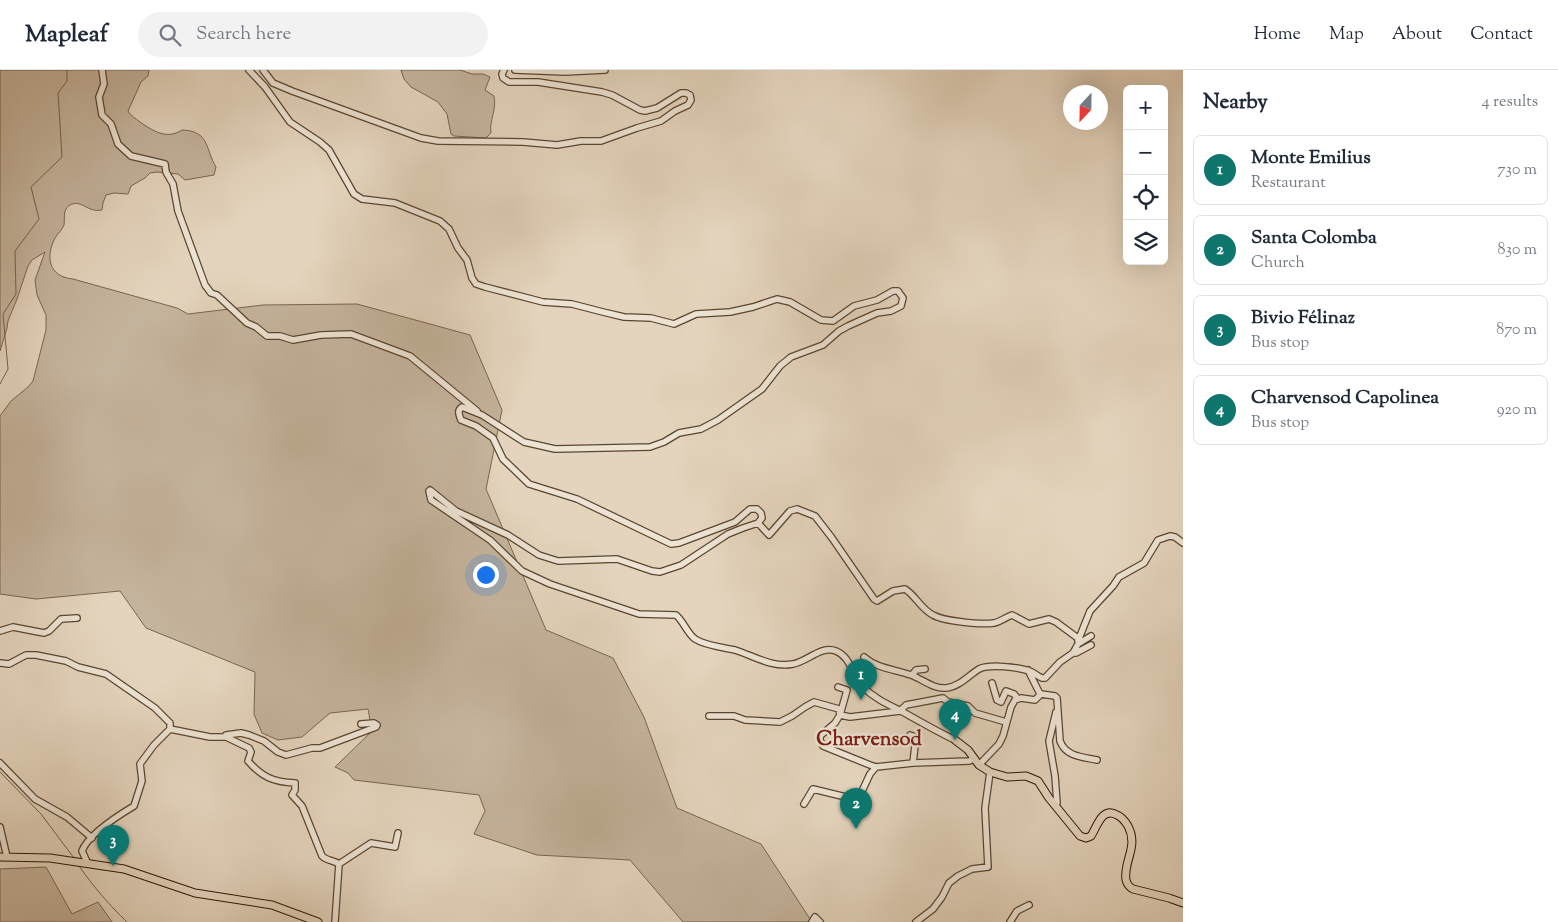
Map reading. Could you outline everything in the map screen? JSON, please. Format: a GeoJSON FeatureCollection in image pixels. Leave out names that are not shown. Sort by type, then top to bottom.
{"type":"FeatureCollection","features":[{"type":"Feature","properties":{"kind":"main road"},"geometry":{"type":"LineString","coordinates":[[954,740],[968,750],[979,765],[990,772],[1007,777],[1032,777],[1038,782],[1076,833],[1083,838],[1093,834],[1099,821],[1106,813],[1110,812],[1119,815],[1127,824],[1132,838],[1126,879],[1129,886],[1133,890],[1169,898],[1183,904]]}},
{"type":"Feature","properties":{"kind":"main road"},"geometry":{"type":"LineString","coordinates":[[4,857],[69,860],[139,872],[195,893],[272,905],[318,922]]}},
{"type":"Feature","properties":{"kind":"street"},"geometry":{"type":"LineString","coordinates":[[102,70],[104,84],[99,97],[102,115],[110,124],[118,144],[131,156],[165,164],[166,172],[173,184],[178,211],[197,265],[204,284],[211,293],[218,295],[247,323],[268,336],[280,336],[293,340],[321,335],[351,334],[410,356],[470,406],[524,442],[555,449],[642,448],[664,442],[676,434],[701,429],[718,420],[762,389],[780,366],[791,357],[823,345],[839,331],[877,313],[896,309],[901,306],[904,298],[898,291],[893,291],[880,299],[854,306],[829,322],[821,320],[790,302],[777,299],[730,312],[696,314],[674,324],[650,318],[619,316],[572,304],[543,302],[485,288],[476,284],[472,278],[467,260],[458,248],[449,229],[440,221],[395,203],[362,198],[354,194],[329,150],[290,122],[265,87],[248,70]]}},
{"type":"Feature","properties":{"kind":"street"},"geometry":{"type":"LineString","coordinates":[[263,70],[273,82],[292,91],[421,138],[438,141],[523,142],[557,145],[581,141],[601,141],[661,121],[688,105],[692,100],[686,93],[681,93],[657,108],[645,111],[602,92],[538,82],[509,82],[503,78],[504,70]]}},
{"type":"Feature","properties":{"kind":"street"},"geometry":{"type":"LineString","coordinates":[[515,70],[529,72],[605,70]]}},
{"type":"Feature","properties":{"kind":"street"},"geometry":{"type":"LineString","coordinates":[[502,427],[482,415],[462,407],[459,410],[461,420],[476,426],[494,438],[503,459],[529,484],[577,499],[671,544],[679,543],[735,522],[753,509],[757,509],[761,513],[762,518],[758,523],[728,534],[681,565],[660,572],[617,560],[558,561],[539,555],[508,535],[448,506],[430,490],[429,496],[432,500],[490,540],[522,571],[557,587],[586,595],[632,612],[676,615],[695,639],[724,649],[735,650],[766,662],[783,665],[795,664],[817,653],[829,650],[835,651],[843,655],[849,662],[857,680],[866,690],[880,700],[954,740]]}},
{"type":"Feature","properties":{"kind":"street"},"geometry":{"type":"LineString","coordinates":[[758,523],[769,535],[793,509],[814,516],[877,601],[892,591],[905,589],[933,616],[949,622],[955,620],[968,623],[995,623],[1012,615],[1029,624],[1049,619],[1079,639]]}},
{"type":"Feature","properties":{"kind":"street"},"geometry":{"type":"LineString","coordinates":[[1073,652],[1090,611],[1114,586],[1119,577],[1144,563],[1158,540],[1172,536],[1183,543]]}},
{"type":"Feature","properties":{"kind":"street"},"geometry":{"type":"LineString","coordinates":[[0,631],[13,627],[44,633],[49,631],[61,619],[77,618]]}},
{"type":"Feature","properties":{"kind":"street"},"geometry":{"type":"LineString","coordinates":[[864,657],[871,664],[879,667],[912,675],[938,688],[948,688],[986,667],[1028,670],[1039,677],[1045,678],[1060,662],[1073,652],[1078,644],[1091,636]]}},
{"type":"Feature","properties":{"kind":"street"},"geometry":{"type":"LineString","coordinates":[[1073,652],[1076,653],[1091,645]]}},
{"type":"Feature","properties":{"kind":"street"},"geometry":{"type":"LineString","coordinates":[[0,663],[9,664],[26,655],[36,655],[66,661],[78,667],[106,674],[154,708],[170,723],[170,729],[154,745],[140,764],[142,781],[134,806],[121,813],[85,844],[82,851],[86,862]]}},
{"type":"Feature","properties":{"kind":"street"},"geometry":{"type":"LineString","coordinates":[[912,675],[916,670],[925,670]]}},
{"type":"Feature","properties":{"kind":"street"},"geometry":{"type":"LineString","coordinates":[[1028,670],[1036,688],[1041,694],[1056,697],[1059,709],[1060,741],[1062,747],[1069,753],[1097,760]]}},
{"type":"Feature","properties":{"kind":"street"},"geometry":{"type":"LineString","coordinates":[[992,683],[997,700],[1001,702],[1006,691],[1014,694],[1018,699],[1034,700],[1041,694]]}},
{"type":"Feature","properties":{"kind":"street"},"geometry":{"type":"LineString","coordinates":[[838,687],[846,690],[840,715],[835,723],[822,733],[820,740],[823,746],[876,767],[913,763],[969,761],[974,758]]}},
{"type":"Feature","properties":{"kind":"street"},"geometry":{"type":"LineString","coordinates":[[840,715],[850,717],[900,711],[906,705],[942,698],[948,702],[968,706],[975,713],[1006,722]]}},
{"type":"Feature","properties":{"kind":"street"},"geometry":{"type":"LineString","coordinates":[[979,765],[1000,744],[1004,736],[1011,706],[1018,699]]}},
{"type":"Feature","properties":{"kind":"street"},"geometry":{"type":"LineString","coordinates":[[709,716],[734,716],[745,720],[780,722],[814,702],[839,709],[840,715]]}},
{"type":"Feature","properties":{"kind":"street"},"geometry":{"type":"LineString","coordinates":[[1055,805],[1057,802],[1049,741],[1056,709],[1059,709]]}},
{"type":"Feature","properties":{"kind":"street"},"geometry":{"type":"LineString","coordinates":[[226,737],[226,735],[249,735],[264,741],[278,752],[286,755],[312,748],[325,747],[377,725],[374,723],[361,724]]}},
{"type":"Feature","properties":{"kind":"street"},"geometry":{"type":"LineString","coordinates":[[170,729],[210,737],[226,737],[249,748],[251,752],[248,760],[258,773],[280,782],[294,783],[295,790],[292,795],[302,806],[322,856],[326,860],[339,864]]}},
{"type":"Feature","properties":{"kind":"street"},"geometry":{"type":"LineString","coordinates":[[910,735],[916,737],[913,763]]}},
{"type":"Feature","properties":{"kind":"street"},"geometry":{"type":"LineString","coordinates":[[0,763],[35,799],[67,818],[92,838]]}},
{"type":"Feature","properties":{"kind":"street"},"geometry":{"type":"LineString","coordinates":[[804,804],[813,789],[858,800],[876,767]]}},
{"type":"Feature","properties":{"kind":"street"},"geometry":{"type":"LineString","coordinates":[[916,922],[933,910],[949,884],[958,876],[972,868],[988,868],[985,808],[990,772]]}},
{"type":"Feature","properties":{"kind":"street"},"geometry":{"type":"LineString","coordinates":[[0,827],[4,857]]}},
{"type":"Feature","properties":{"kind":"street"},"geometry":{"type":"LineString","coordinates":[[339,864],[370,843],[395,847],[398,833]]}},
{"type":"Feature","properties":{"kind":"street"},"geometry":{"type":"LineString","coordinates":[[335,922],[339,864]]}},
{"type":"Feature","properties":{"kind":"street"},"geometry":{"type":"LineString","coordinates":[[1010,922],[1018,910],[1029,905]]}},
{"type":"Feature","properties":{"kind":"street"},"geometry":{"type":"LineString","coordinates":[[812,922],[815,917],[820,922]]}},
{"type":"Feature","properties":{"kind":"shaded area"},"geometry":{"type":"Polygon","coordinates":[[[0,70],[149,70],[148,76],[141,82],[128,111],[140,122],[160,133],[171,134],[182,130],[198,134],[205,142],[216,167],[214,175],[185,180],[178,174],[150,173],[131,186],[128,194],[114,193],[106,195],[102,210],[91,209],[75,203],[69,206],[65,213],[64,225],[55,238],[50,252],[51,265],[59,274],[177,308],[188,314],[263,305],[357,304],[470,335],[502,410],[486,489],[546,630],[613,658],[644,717],[677,808],[761,844],[812,922],[683,922],[630,860],[537,855],[474,834],[485,811],[479,795],[354,780],[348,773],[335,767],[372,731],[368,709],[330,713],[302,737],[278,740],[262,733],[254,714],[255,672],[146,628],[120,591],[36,599],[0,594],[0,416],[11,401],[33,381],[46,330],[46,315],[37,295],[35,280],[45,252],[32,260],[28,266],[8,321],[0,351],[0,70]]]}},
{"type":"Feature","properties":{"kind":"shaded area"},"geometry":{"type":"Polygon","coordinates":[[[401,70],[460,70],[490,77],[485,90],[494,96],[495,101],[491,133],[486,138],[454,136],[451,134],[447,114],[438,102],[411,87],[404,79],[401,70]]]}},
{"type":"Feature","properties":{"kind":"shaded area"},"geometry":{"type":"Polygon","coordinates":[[[46,867],[72,914],[98,902],[112,922],[0,922],[0,869],[46,867]]]}},
{"type":"Feature","properties":{"kind":"waterway"},"geometry":{"type":"LineString","coordinates":[[0,384],[8,369],[3,314],[16,294],[15,251],[39,219],[31,187],[62,157],[58,93],[67,81],[67,70]]}},
{"type":"Feature","properties":{"kind":"waterway"},"geometry":{"type":"LineString","coordinates":[[0,772],[41,814],[74,858]]}},
{"type":"Feature","properties":{"kind":"waterway"},"geometry":{"type":"LineString","coordinates":[[79,866],[127,922]]}},
{"type":"Feature","properties":{"kind":"place","name":"Monte Emilius"},"geometry":{"type":"Point","coordinates":[861,700]}},
{"type":"Feature","properties":{"kind":"place","name":"Charvensod Capolinea"},"geometry":{"type":"Point","coordinates":[955,740]}},
{"type":"Feature","properties":{"kind":"place","name":"Santa Colomba"},"geometry":{"type":"Point","coordinates":[856,829]}},
{"type":"Feature","properties":{"kind":"place","name":"Bivio Félinaz"},"geometry":{"type":"Point","coordinates":[113,866]}},
{"type":"Feature","properties":{"kind":"district","name":"Charvensod"},"geometry":{"type":"Point","coordinates":[869,740]}}]}
